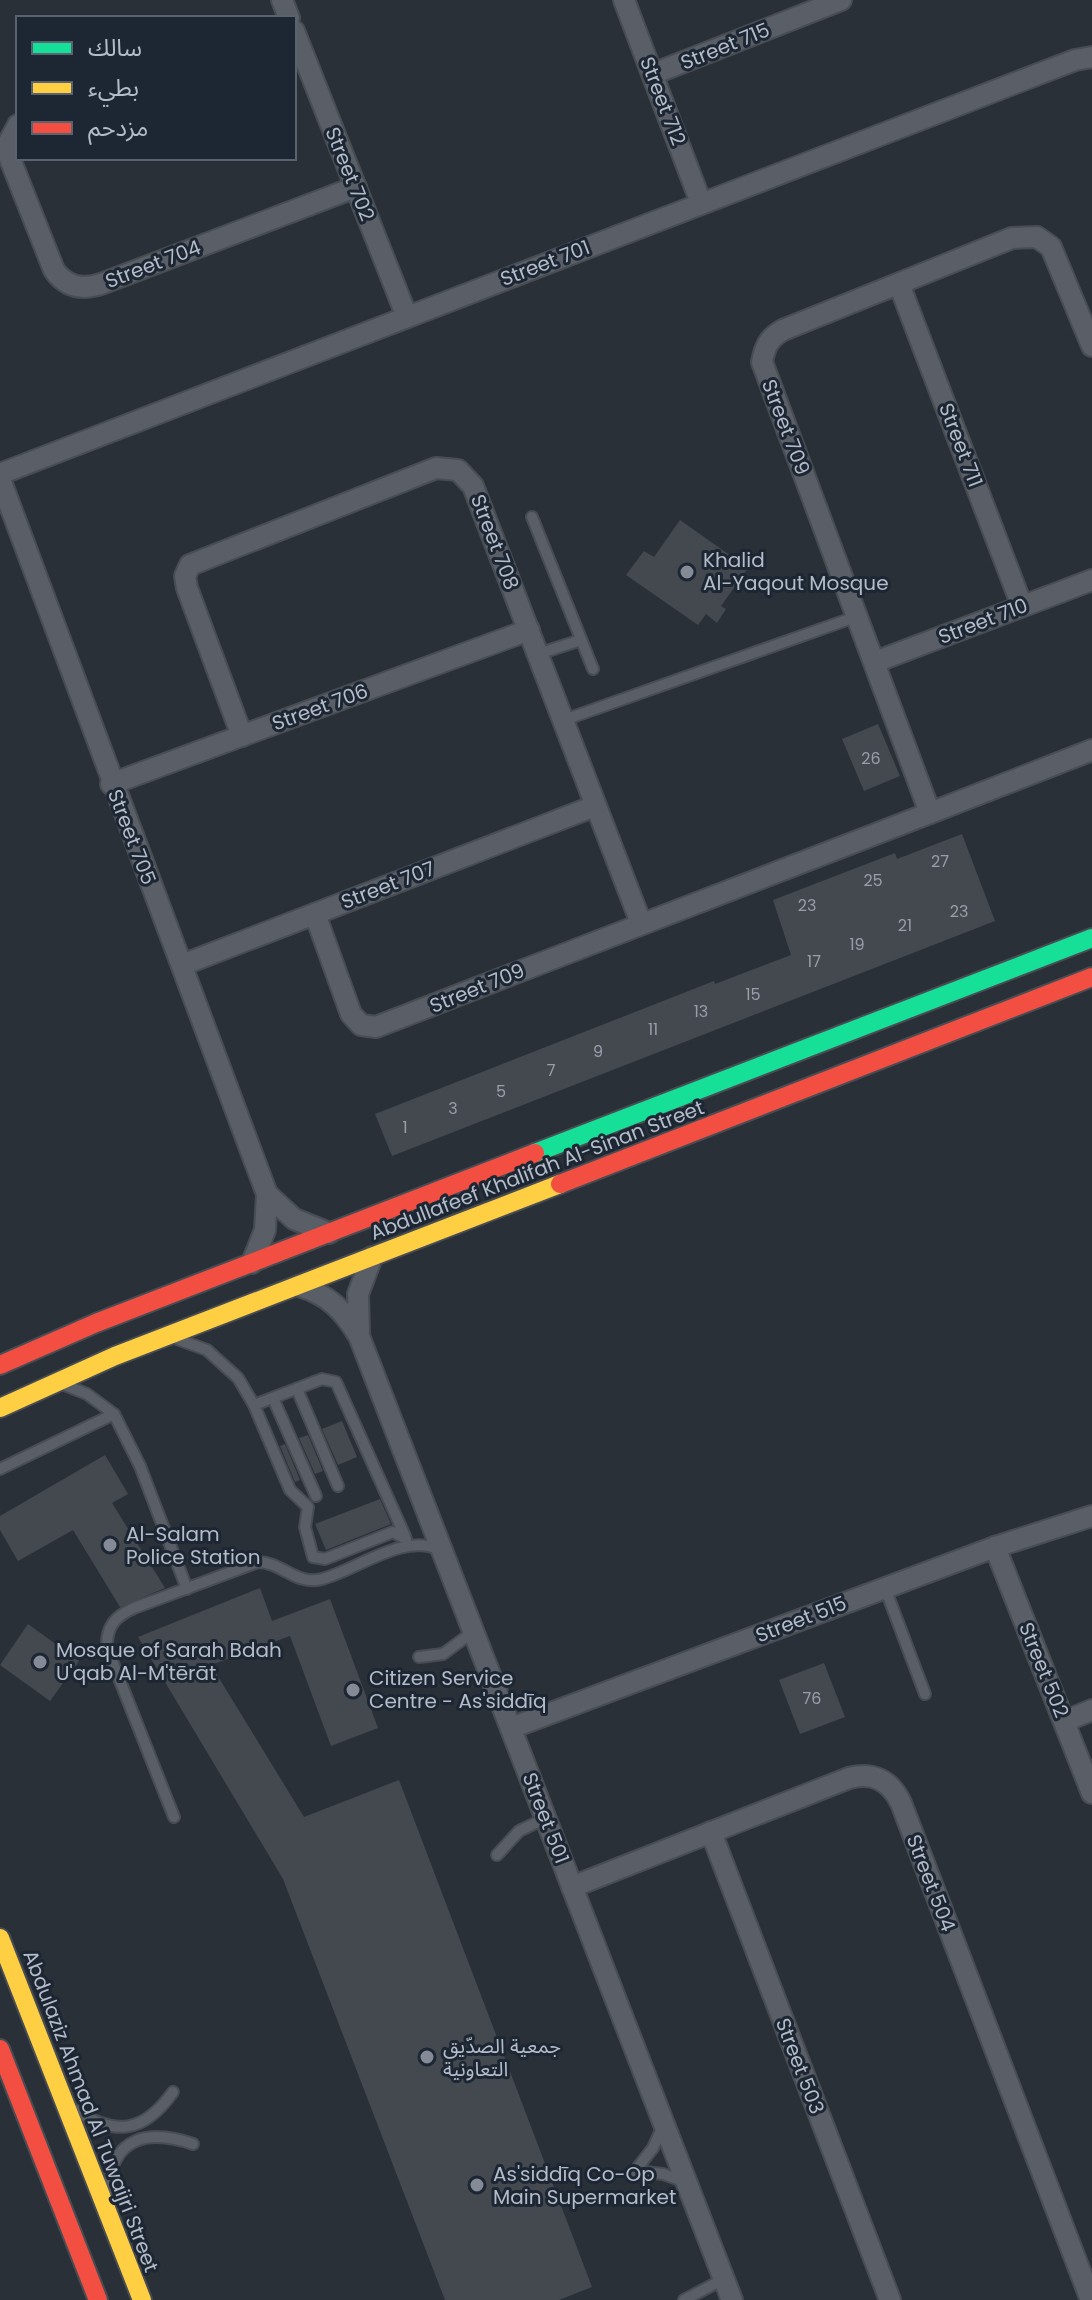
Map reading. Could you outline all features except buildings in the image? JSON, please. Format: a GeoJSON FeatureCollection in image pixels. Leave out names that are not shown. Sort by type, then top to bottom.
{"type":"FeatureCollection","features":[{"type":"Feature","properties":{"kind":"street","name":"Street 712"},"geometry":{"type":"LineString","coordinates":[[624,0],[701,203]]}},
{"type":"Feature","properties":{"kind":"street","name":"Street 715"},"geometry":{"type":"LineString","coordinates":[[653,74],[841,0]]}},
{"type":"Feature","properties":{"kind":"street","name":"Street 702"},"geometry":{"type":"LineString","coordinates":[[296,37],[407,317]]}},
{"type":"Feature","properties":{"kind":"street","name":"Street 701"},"geometry":{"type":"LineString","coordinates":[[0,476],[701,203],[1075,60],[1092,57]]}},
{"type":"Feature","properties":{"kind":"street","name":"Street 704"},"geometry":{"type":"LineString","coordinates":[[16,129],[9,142],[14,169],[54,270],[64,281],[78,287],[101,284],[356,187]]}},
{"type":"Feature","properties":{"kind":"street","name":"Street 709"},"geometry":{"type":"LineString","coordinates":[[930,813],[762,362],[772,337],[783,330],[1012,238],[1037,237],[1055,255],[1092,346]]}},
{"type":"Feature","properties":{"kind":"street","name":"Street 711"},"geometry":{"type":"LineString","coordinates":[[899,284],[1022,606]]}},
{"type":"Feature","properties":{"kind":"street","name":"Street 708"},"geometry":{"type":"LineString","coordinates":[[242,736],[187,588],[185,576],[190,565],[429,470],[451,468],[464,474],[473,486],[641,923]]}},
{"type":"Feature","properties":{"kind":"street","name":"Street 705"},"geometry":{"type":"LineString","coordinates":[[0,476],[111,784],[267,1194],[265,1230],[252,1263]]}},
{"type":"Feature","properties":{"kind":"street","name":"Street 710"},"geometry":{"type":"LineString","coordinates":[[875,662],[1092,580]]}},
{"type":"Feature","properties":{"kind":"street","name":"Street 706"},"geometry":{"type":"LineString","coordinates":[[111,784],[529,630]]}},
{"type":"Feature","properties":{"kind":"street","name":"Street 709"},"geometry":{"type":"LineString","coordinates":[[315,914],[351,1014],[368,1027],[383,1025],[1092,750]]}},
{"type":"Feature","properties":{"kind":"street","name":"Street 707"},"geometry":{"type":"LineString","coordinates":[[182,965],[595,806]]}},
{"type":"Feature","properties":{"kind":"street","name":"Abdullafeef Khalifah Al-Sinan Street"},"geometry":{"type":"LineString","coordinates":[[0,1365],[252,1263],[1092,938]]}},
{"type":"Feature","properties":{"kind":"street","name":"Abdullafeef Khalifah Al-Sinan Street"},"geometry":{"type":"LineString","coordinates":[[0,1408],[56,1382],[372,1257],[1092,977]]}},
{"type":"Feature","properties":{"kind":"street"},"geometry":{"type":"LineString","coordinates":[[730,1118],[728,1106],[736,1090],[827,1055],[868,1026]]}},
{"type":"Feature","properties":{"kind":"street"},"geometry":{"type":"LineString","coordinates":[[695,1093],[705,1108],[707,1127]]}},
{"type":"Feature","properties":{"kind":"street","name":"Street 705"},"geometry":{"type":"LineString","coordinates":[[267,1194],[294,1219],[329,1233]]}},
{"type":"Feature","properties":{"kind":"street","name":"Street 501"},"geometry":{"type":"LineString","coordinates":[[359,1336],[358,1294],[372,1257]]}},
{"type":"Feature","properties":{"kind":"street","name":"Street 501"},"geometry":{"type":"LineString","coordinates":[[299,1286],[330,1299],[344,1312],[359,1336],[728,2294]]}},
{"type":"Feature","properties":{"kind":"street","name":"Street 515"},"geometry":{"type":"LineString","coordinates":[[511,1728],[995,1547],[1092,1516]]}},
{"type":"Feature","properties":{"kind":"street","name":"Street 502"},"geometry":{"type":"LineString","coordinates":[[995,1547],[1092,1793]]}},
{"type":"Feature","properties":{"kind":"street"},"geometry":{"type":"LineString","coordinates":[[1065,1721],[1092,1710]]}},
{"type":"Feature","properties":{"kind":"street","name":"Street 504"},"geometry":{"type":"LineString","coordinates":[[572,1887],[859,1776],[880,1779],[896,1793],[1091,2300]]}},
{"type":"Feature","properties":{"kind":"street","name":"Street 503"},"geometry":{"type":"LineString","coordinates":[[711,1832],[890,2300]]}},
{"type":"Feature","properties":{"kind":"street","name":"Abdulaziz Ahmad Al Tuwaijri Street"},"geometry":{"type":"LineString","coordinates":[[0,1938],[142,2300]]}},
{"type":"Feature","properties":{"kind":"street"},"geometry":{"type":"LineString","coordinates":[[0,2049],[98,2300]]}},
{"type":"Feature","properties":{"kind":"lane"},"geometry":{"type":"LineString","coordinates":[[532,517],[593,669]]}},
{"type":"Feature","properties":{"kind":"lane"},"geometry":{"type":"LineString","coordinates":[[564,720],[858,616]]}},
{"type":"Feature","properties":{"kind":"lane"},"geometry":{"type":"LineString","coordinates":[[538,654],[581,640]]}},
{"type":"Feature","properties":{"kind":"lane"},"geometry":{"type":"LineString","coordinates":[[167,1338],[194,1343],[219,1358],[238,1378],[254,1405],[290,1490],[308,1507],[305,1527],[313,1557],[325,1559],[393,1532],[418,1546]]}},
{"type":"Feature","properties":{"kind":"lane"},"geometry":{"type":"LineString","coordinates":[[254,1405],[327,1378],[340,1386],[406,1539]]}},
{"type":"Feature","properties":{"kind":"lane"},"geometry":{"type":"LineString","coordinates":[[56,1382],[87,1394],[114,1414],[140,1466],[187,1589]]}},
{"type":"Feature","properties":{"kind":"lane"},"geometry":{"type":"LineString","coordinates":[[297,1389],[338,1486]]}},
{"type":"Feature","properties":{"kind":"lane"},"geometry":{"type":"LineString","coordinates":[[273,1398],[316,1496]]}},
{"type":"Feature","properties":{"kind":"lane"},"geometry":{"type":"LineString","coordinates":[[0,1469],[114,1414]]}},
{"type":"Feature","properties":{"kind":"lane"},"geometry":{"type":"LineString","coordinates":[[174,1817],[110,1658],[106,1637],[109,1627],[123,1613],[258,1562],[278,1566],[300,1579],[319,1580],[402,1548],[430,1545],[443,1551]]}},
{"type":"Feature","properties":{"kind":"lane"},"geometry":{"type":"LineString","coordinates":[[885,1588],[925,1694]]}},
{"type":"Feature","properties":{"kind":"lane"},"geometry":{"type":"LineString","coordinates":[[419,1657],[443,1654],[474,1631]]}},
{"type":"Feature","properties":{"kind":"lane"},"geometry":{"type":"LineString","coordinates":[[497,1855],[519,1831],[546,1818]]}},
{"type":"Feature","properties":{"kind":"lane"},"geometry":{"type":"LineString","coordinates":[[66,2104],[95,2122],[126,2127],[147,2121],[173,2092]]}},
{"type":"Feature","properties":{"kind":"lane"},"geometry":{"type":"LineString","coordinates":[[664,2124],[653,2148],[635,2171],[663,2174],[688,2184]]}},
{"type":"Feature","properties":{"kind":"lane"},"geometry":{"type":"LineString","coordinates":[[107,2208],[113,2166],[131,2143],[156,2135],[193,2144]]}},
{"type":"Feature","properties":{"kind":"lane"},"geometry":{"type":"LineString","coordinates":[[684,2300],[728,2294]]}},
{"type":"Feature","properties":{"kind":"traffic: fast"},"geometry":{"type":"LineString","coordinates":[[535,1153],[1092,938]]}},
{"type":"Feature","properties":{"kind":"traffic: slow"},"geometry":{"type":"LineString","coordinates":[[0,1408],[115,1356],[560,1184]]}},
{"type":"Feature","properties":{"kind":"traffic: slow"},"geometry":{"type":"LineString","coordinates":[[0,1938],[142,2300]]}},
{"type":"Feature","properties":{"kind":"traffic: jam"},"geometry":{"type":"LineString","coordinates":[[560,1184],[1092,977]]}},
{"type":"Feature","properties":{"kind":"traffic: jam"},"geometry":{"type":"LineString","coordinates":[[0,1365],[96,1323],[535,1153]]}},
{"type":"Feature","properties":{"kind":"traffic: jam"},"geometry":{"type":"LineString","coordinates":[[0,2049],[98,2300]]}},
{"type":"Feature","properties":{"kind":"place","name":"Khalid Al-Yaqout Mosque"},"geometry":{"type":"Point","coordinates":[687,572]}},
{"type":"Feature","properties":{"kind":"place","name":"Al-Salam Police Station"},"geometry":{"type":"Point","coordinates":[110,1545]}},
{"type":"Feature","properties":{"kind":"place","name":"Mosque of Sarah Bdah U'qab Al-M'tērāt"},"geometry":{"type":"Point","coordinates":[40,1662]}},
{"type":"Feature","properties":{"kind":"place","name":"Citizen Service Centre - As'siddīq"},"geometry":{"type":"Point","coordinates":[353,1690]}},
{"type":"Feature","properties":{"kind":"place","name":"جمعية الصدّيق التعاونية"},"geometry":{"type":"Point","coordinates":[427,2057]}},
{"type":"Feature","properties":{"kind":"place","name":"As'siddīq Co-Op Main Supermarket"},"geometry":{"type":"Point","coordinates":[477,2185]}}]}
